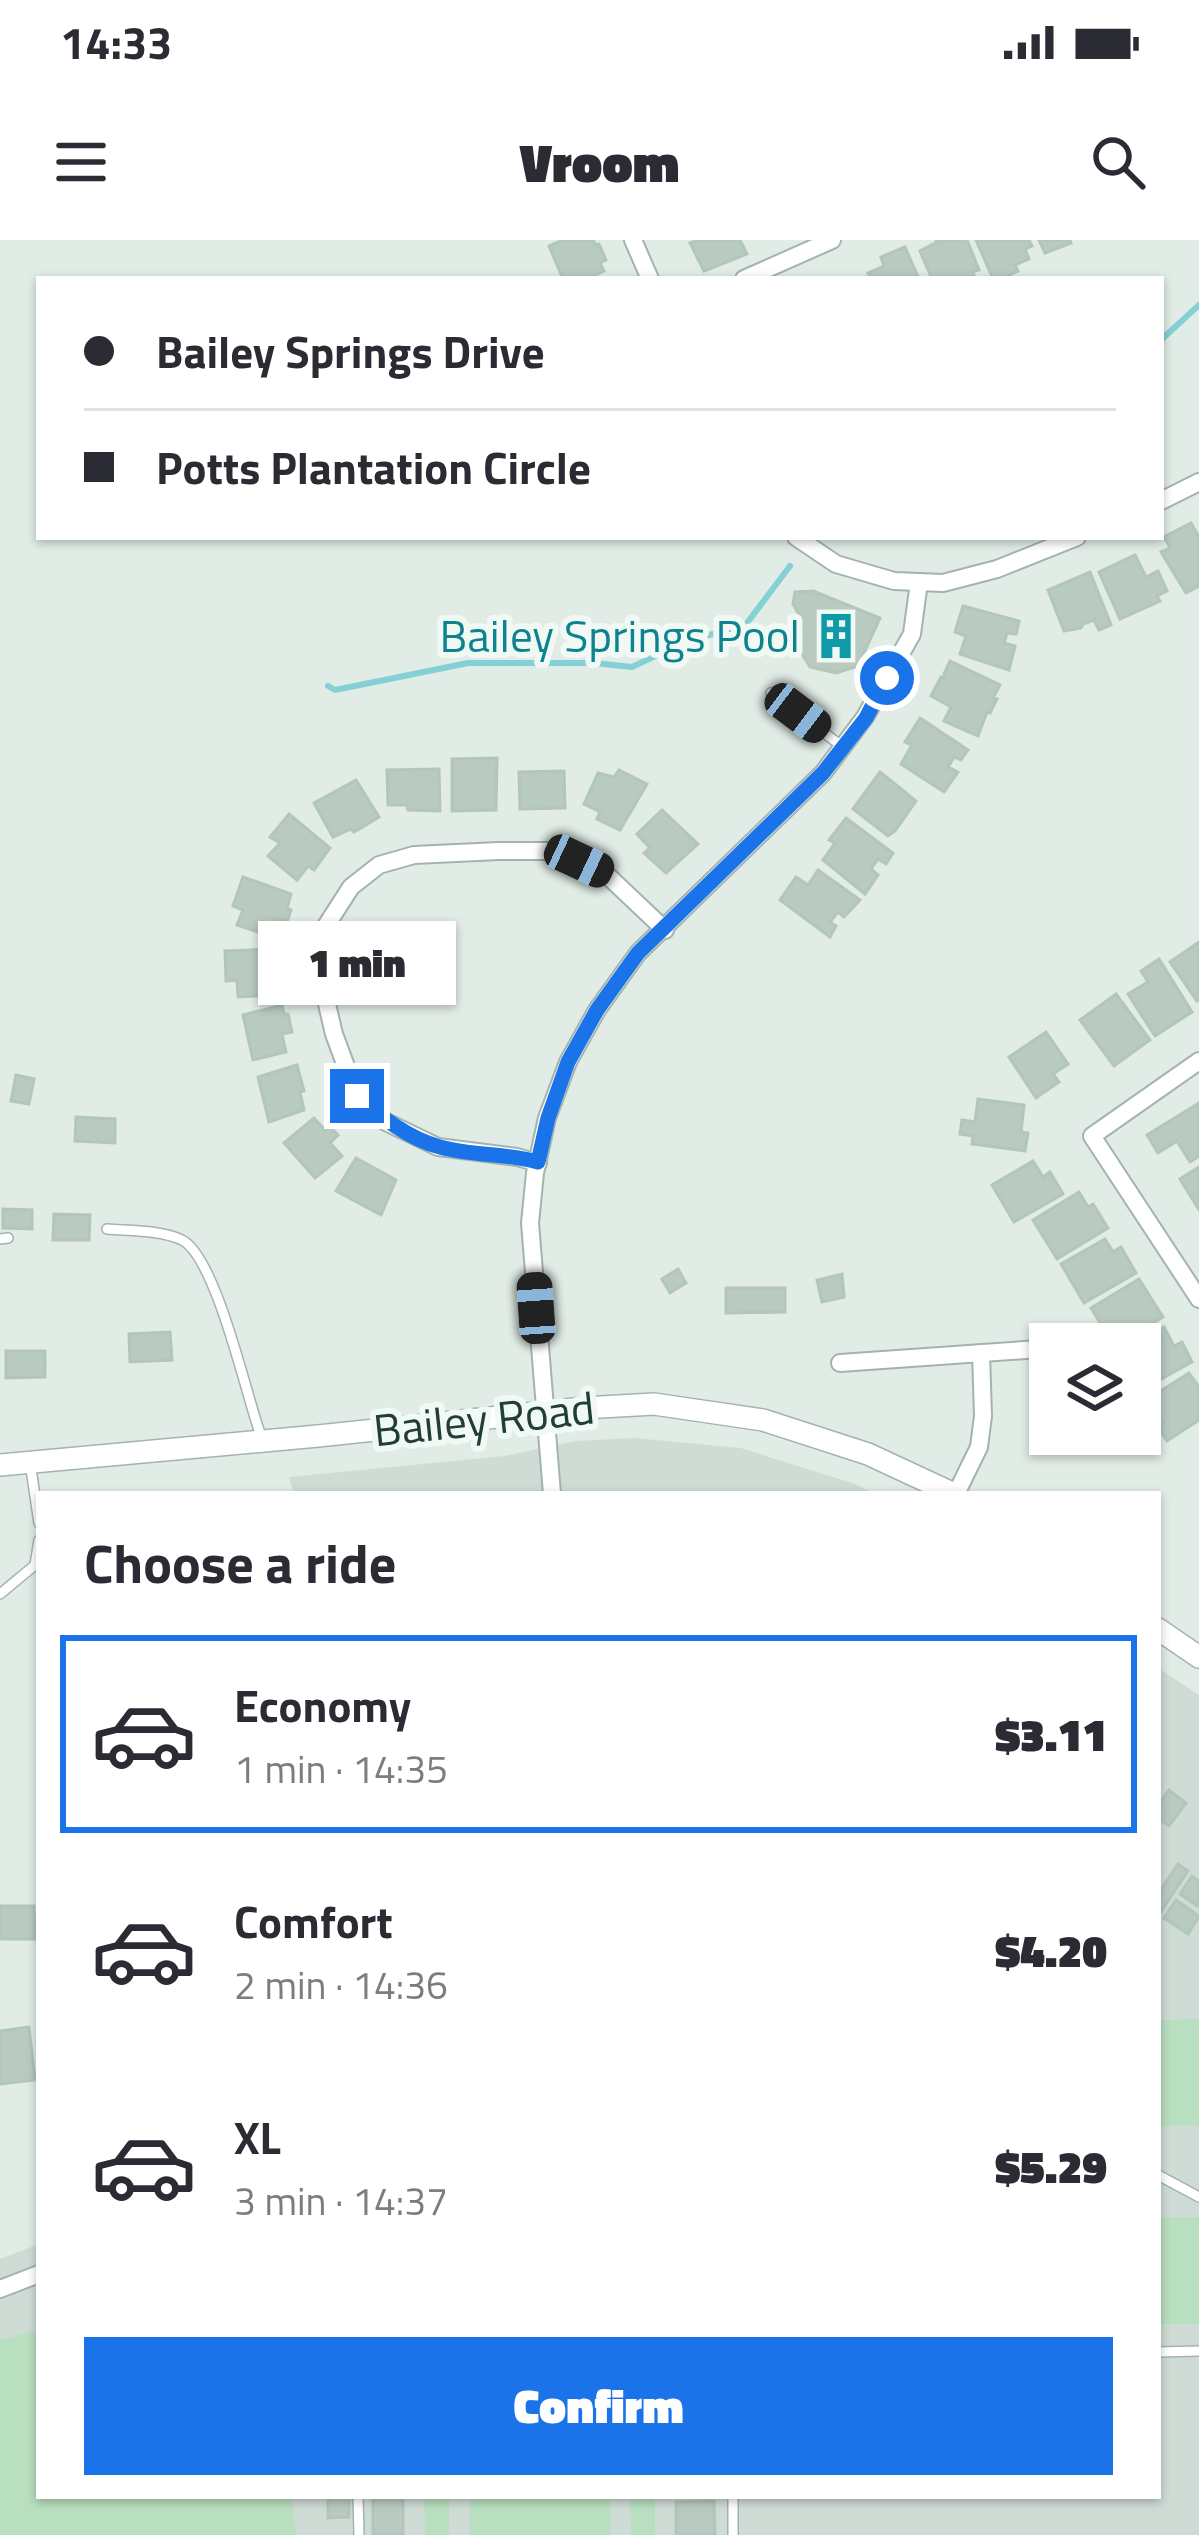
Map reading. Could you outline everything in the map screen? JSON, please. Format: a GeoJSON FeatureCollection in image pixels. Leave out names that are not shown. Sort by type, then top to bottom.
{"type":"FeatureCollection","features":[{"type":"Feature","properties":{"kind":"street"},"geometry":{"type":"LineString","coordinates":[[633,240],[649,276]]}},
{"type":"Feature","properties":{"kind":"street"},"geometry":{"type":"LineString","coordinates":[[751,276],[825,242]]}},
{"type":"Feature","properties":{"kind":"street"},"geometry":{"type":"LineString","coordinates":[[1164,500],[1199,482]]}},
{"type":"Feature","properties":{"kind":"street"},"geometry":{"type":"LineString","coordinates":[[800,540],[836,564],[894,581],[947,583],[1070,540]]}},
{"type":"Feature","properties":{"kind":"street"},"geometry":{"type":"LineString","coordinates":[[552,1491],[530,1223],[548,1118],[597,1010],[638,953],[823,773],[866,718],[912,634],[919,582]]}},
{"type":"Feature","properties":{"kind":"street"},"geometry":{"type":"LineString","coordinates":[[538,1162],[438,1147],[386,1122],[357,1096],[334,1034],[320,974],[324,929],[351,887],[379,865],[414,854],[548,851],[608,875],[665,929]]}},
{"type":"Feature","properties":{"kind":"street"},"geometry":{"type":"LineString","coordinates":[[1199,1061],[1092,1136],[1199,1299]]}},
{"type":"Feature","properties":{"kind":"street"},"geometry":{"type":"LineString","coordinates":[[840,1363],[1029,1349]]}},
{"type":"Feature","properties":{"kind":"street"},"geometry":{"type":"LineString","coordinates":[[957,1491],[979,1447],[981,1353]]}},
{"type":"Feature","properties":{"kind":"street","name":"Bailey Road"},"geometry":{"type":"LineString","coordinates":[[0,1465],[653,1404],[763,1420],[868,1454],[948,1491]]}},
{"type":"Feature","properties":{"kind":"street"},"geometry":{"type":"LineString","coordinates":[[1161,1631],[1199,1657]]}},
{"type":"Feature","properties":{"kind":"street"},"geometry":{"type":"LineString","coordinates":[[0,2289],[36,2275]]}},
{"type":"Feature","properties":{"kind":"lane"},"geometry":{"type":"LineString","coordinates":[[771,693],[843,747]]}},
{"type":"Feature","properties":{"kind":"lane"},"geometry":{"type":"LineString","coordinates":[[107,1229],[180,1239],[196,1251],[237,1350],[262,1439]]}},
{"type":"Feature","properties":{"kind":"lane"},"geometry":{"type":"LineString","coordinates":[[30,1462],[36,1503]]}},
{"type":"Feature","properties":{"kind":"lane"},"geometry":{"type":"LineString","coordinates":[[0,1594],[35,1565],[36,1559]]}},
{"type":"Feature","properties":{"kind":"lane"},"geometry":{"type":"LineString","coordinates":[[1161,2177],[1199,2197]]}},
{"type":"Feature","properties":{"kind":"lane"},"geometry":{"type":"LineString","coordinates":[[1161,2352],[1199,2351]]}},
{"type":"Feature","properties":{"kind":"lane"},"geometry":{"type":"LineString","coordinates":[[358,2499],[359,2535]]}},
{"type":"Feature","properties":{"kind":"lane"},"geometry":{"type":"LineString","coordinates":[[733,2499],[734,2535]]}},
{"type":"Feature","properties":{"kind":"shaded area"},"geometry":{"type":"Polygon","coordinates":[[[634,1438],[741,1448],[870,1491],[293,1491],[289,1477],[504,1456],[576,1441],[634,1438]]]}},
{"type":"Feature","properties":{"kind":"shaded area"},"geometry":{"type":"Polygon","coordinates":[[[1161,1670],[1199,1695],[1199,2535],[0,2535],[0,2259],[36,2245],[36,2499],[1161,2499],[1161,1670]]]}},
{"type":"Feature","properties":{"kind":"green space"},"geometry":{"type":"Polygon","coordinates":[[[1199,2019],[1199,2126],[1161,2126],[1161,2020],[1199,2019]]]}},
{"type":"Feature","properties":{"kind":"green space"},"geometry":{"type":"Polygon","coordinates":[[[1199,2217],[1199,2324],[1161,2324],[1161,2218],[1199,2217]]]}},
{"type":"Feature","properties":{"kind":"green space"},"geometry":{"type":"Polygon","coordinates":[[[36,2331],[36,2499],[291,2499],[297,2535],[0,2535],[0,2340],[36,2331]]]}},
{"type":"Feature","properties":{"kind":"green space"},"geometry":{"type":"Polygon","coordinates":[[[424,2499],[449,2499],[449,2535],[425,2535],[424,2499]]]}},
{"type":"Feature","properties":{"kind":"green space"},"geometry":{"type":"Polygon","coordinates":[[[470,2499],[610,2499],[610,2535],[470,2535],[470,2499]]]}},
{"type":"Feature","properties":{"kind":"green space"},"geometry":{"type":"Polygon","coordinates":[[[630,2499],[655,2499],[655,2535],[631,2535],[630,2499]]]}},
{"type":"Feature","properties":{"kind":"building"},"geometry":{"type":"Polygon","coordinates":[[[563,240],[593,240],[606,260],[600,263],[604,271],[593,276],[562,276],[549,246],[563,240]]]}},
{"type":"Feature","properties":{"kind":"building"},"geometry":{"type":"Polygon","coordinates":[[[740,240],[747,254],[704,271],[690,243],[740,240]]]}},
{"type":"Feature","properties":{"kind":"building"},"geometry":{"type":"Polygon","coordinates":[[[967,240],[979,270],[972,272],[974,276],[931,276],[920,251],[937,242],[967,240]]]}},
{"type":"Feature","properties":{"kind":"building"},"geometry":{"type":"Polygon","coordinates":[[[976,240],[1029,240],[1032,246],[1025,249],[1029,259],[1015,265],[1018,271],[992,276],[976,240]]]}},
{"type":"Feature","properties":{"kind":"building"},"geometry":{"type":"Polygon","coordinates":[[[1039,240],[1070,240],[1071,243],[1045,253],[1039,240]]]}},
{"type":"Feature","properties":{"kind":"building"},"geometry":{"type":"Polygon","coordinates":[[[905,247],[918,276],[870,276],[884,266],[881,257],[905,247]]]}},
{"type":"Feature","properties":{"kind":"building"},"geometry":{"type":"Polygon","coordinates":[[[1191,523],[1199,537],[1199,586],[1186,593],[1161,552],[1170,548],[1164,537],[1191,523]]]}},
{"type":"Feature","properties":{"kind":"building"},"geometry":{"type":"Polygon","coordinates":[[[1135,555],[1146,577],[1158,571],[1167,591],[1157,596],[1160,601],[1120,619],[1099,572],[1135,555]]]}},
{"type":"Feature","properties":{"kind":"building"},"geometry":{"type":"Polygon","coordinates":[[[1090,572],[1111,625],[1099,630],[1094,620],[1064,631],[1048,590],[1090,572]]]}},
{"type":"Feature","properties":{"kind":"building","name":"Bailey Springs Pool"},"geometry":{"type":"Polygon","coordinates":[[[813,591],[880,618],[858,666],[836,673],[810,667],[796,644],[802,628],[793,604],[795,592],[813,591]]]}},
{"type":"Feature","properties":{"kind":"building"},"geometry":{"type":"Polygon","coordinates":[[[963,606],[1019,621],[1016,634],[1007,633],[1004,643],[1015,646],[1009,670],[960,654],[966,636],[955,632],[963,606]]]}},
{"type":"Feature","properties":{"kind":"building"},"geometry":{"type":"Polygon","coordinates":[[[950,661],[1000,685],[978,736],[944,721],[951,707],[931,696],[941,677],[945,679],[950,661]]]}},
{"type":"Feature","properties":{"kind":"building"},"geometry":{"type":"Polygon","coordinates":[[[920,718],[968,750],[961,760],[954,757],[948,767],[958,772],[944,792],[901,764],[912,745],[905,742],[920,718]]]}},
{"type":"Feature","properties":{"kind":"building"},"geometry":{"type":"Polygon","coordinates":[[[497,758],[496,810],[452,811],[452,759],[497,758]]]}},
{"type":"Feature","properties":{"kind":"building"},"geometry":{"type":"Polygon","coordinates":[[[439,769],[440,811],[388,805],[387,770],[439,769]]]}},
{"type":"Feature","properties":{"kind":"building"},"geometry":{"type":"Polygon","coordinates":[[[619,770],[647,784],[620,830],[597,819],[600,812],[584,804],[598,773],[614,777],[619,770]]]}},
{"type":"Feature","properties":{"kind":"building"},"geometry":{"type":"Polygon","coordinates":[[[564,771],[565,808],[520,809],[519,772],[564,771]]]}},
{"type":"Feature","properties":{"kind":"building"},"geometry":{"type":"Polygon","coordinates":[[[880,772],[916,801],[888,836],[853,809],[880,772]]]}},
{"type":"Feature","properties":{"kind":"building"},"geometry":{"type":"Polygon","coordinates":[[[356,780],[379,817],[354,832],[351,829],[333,837],[314,803],[356,780]]]}},
{"type":"Feature","properties":{"kind":"building"},"geometry":{"type":"Polygon","coordinates":[[[662,810],[698,844],[666,873],[644,853],[650,848],[637,834],[662,810]]]}},
{"type":"Feature","properties":{"kind":"building"},"geometry":{"type":"Polygon","coordinates":[[[289,814],[330,848],[314,870],[308,866],[297,880],[268,856],[280,843],[270,837],[289,814]]]}},
{"type":"Feature","properties":{"kind":"building"},"geometry":{"type":"Polygon","coordinates":[[[846,818],[893,853],[886,864],[878,859],[871,869],[878,875],[865,894],[823,860],[835,843],[829,840],[846,818]]]}},
{"type":"Feature","properties":{"kind":"building"},"geometry":{"type":"Polygon","coordinates":[[[818,870],[860,900],[844,917],[838,912],[830,922],[836,926],[830,937],[780,900],[796,877],[808,885],[818,870]]]}},
{"type":"Feature","properties":{"kind":"building"},"geometry":{"type":"Polygon","coordinates":[[[243,877],[291,894],[287,922],[276,919],[270,936],[237,925],[243,910],[233,906],[243,877]]]}},
{"type":"Feature","properties":{"kind":"building"},"geometry":{"type":"Polygon","coordinates":[[[1199,942],[1199,1000],[1197,1001],[1170,962],[1199,942]]]}},
{"type":"Feature","properties":{"kind":"building"},"geometry":{"type":"Polygon","coordinates":[[[275,949],[282,977],[271,977],[273,995],[238,997],[237,980],[226,981],[225,951],[275,949]]]}},
{"type":"Feature","properties":{"kind":"building"},"geometry":{"type":"Polygon","coordinates":[[[1159,959],[1192,1012],[1155,1036],[1128,994],[1148,982],[1141,971],[1159,959]]]}},
{"type":"Feature","properties":{"kind":"building"},"geometry":{"type":"Polygon","coordinates":[[[1116,994],[1150,1040],[1114,1066],[1080,1020],[1116,994]]]}},
{"type":"Feature","properties":{"kind":"building"},"geometry":{"type":"Polygon","coordinates":[[[282,1005],[292,1032],[282,1034],[286,1052],[253,1060],[243,1015],[282,1005]]]}},
{"type":"Feature","properties":{"kind":"building"},"geometry":{"type":"Polygon","coordinates":[[[1046,1032],[1068,1064],[1053,1074],[1059,1082],[1036,1098],[1009,1057],[1046,1032]]]}},
{"type":"Feature","properties":{"kind":"building"},"geometry":{"type":"Polygon","coordinates":[[[297,1065],[304,1110],[269,1122],[258,1077],[297,1065]]]}},
{"type":"Feature","properties":{"kind":"building"},"geometry":{"type":"Polygon","coordinates":[[[16,1075],[34,1079],[29,1104],[11,1101],[16,1075]]]}},
{"type":"Feature","properties":{"kind":"building"},"geometry":{"type":"Polygon","coordinates":[[[978,1099],[1024,1105],[1025,1151],[972,1144],[973,1136],[960,1134],[962,1120],[975,1122],[978,1099]]]}},
{"type":"Feature","properties":{"kind":"building"},"geometry":{"type":"Polygon","coordinates":[[[1199,1103],[1199,1156],[1190,1162],[1177,1141],[1158,1153],[1147,1135],[1199,1103]]]}},
{"type":"Feature","properties":{"kind":"building"},"geometry":{"type":"Polygon","coordinates":[[[76,1117],[115,1119],[115,1143],[75,1141],[76,1117]]]}},
{"type":"Feature","properties":{"kind":"building"},"geometry":{"type":"Polygon","coordinates":[[[314,1118],[338,1135],[330,1143],[342,1156],[315,1178],[284,1143],[314,1118]]]}},
{"type":"Feature","properties":{"kind":"building"},"geometry":{"type":"Polygon","coordinates":[[[356,1158],[396,1180],[381,1215],[336,1191],[356,1158]]]}},
{"type":"Feature","properties":{"kind":"building"},"geometry":{"type":"Polygon","coordinates":[[[1033,1161],[1043,1177],[1050,1172],[1063,1194],[1014,1222],[992,1185],[1033,1161]]]}},
{"type":"Feature","properties":{"kind":"building"},"geometry":{"type":"Polygon","coordinates":[[[1199,1167],[1199,1210],[1180,1179],[1199,1167]]]}},
{"type":"Feature","properties":{"kind":"building"},"geometry":{"type":"Polygon","coordinates":[[[1079,1192],[1108,1228],[1057,1259],[1033,1220],[1079,1192]]]}},
{"type":"Feature","properties":{"kind":"building"},"geometry":{"type":"Polygon","coordinates":[[[3,1209],[32,1210],[32,1229],[3,1228],[3,1209]]]}},
{"type":"Feature","properties":{"kind":"building"},"geometry":{"type":"Polygon","coordinates":[[[54,1214],[90,1215],[89,1240],[53,1240],[54,1214]]]}},
{"type":"Feature","properties":{"kind":"building"},"geometry":{"type":"Polygon","coordinates":[[[1105,1239],[1113,1252],[1121,1247],[1136,1273],[1084,1303],[1061,1264],[1105,1239]]]}},
{"type":"Feature","properties":{"kind":"building"},"geometry":{"type":"Polygon","coordinates":[[[678,1269],[686,1283],[670,1293],[662,1279],[678,1269]]]}},
{"type":"Feature","properties":{"kind":"building"},"geometry":{"type":"Polygon","coordinates":[[[842,1274],[844,1297],[822,1302],[817,1280],[842,1274]]]}},
{"type":"Feature","properties":{"kind":"building"},"geometry":{"type":"Polygon","coordinates":[[[1139,1279],[1163,1317],[1153,1323],[1100,1323],[1091,1308],[1139,1279]]]}},
{"type":"Feature","properties":{"kind":"building"},"geometry":{"type":"Polygon","coordinates":[[[726,1288],[785,1288],[785,1312],[726,1313],[726,1288]]]}},
{"type":"Feature","properties":{"kind":"building"},"geometry":{"type":"Polygon","coordinates":[[[1161,1329],[1174,1346],[1182,1342],[1192,1362],[1161,1379],[1161,1329]]]}},
{"type":"Feature","properties":{"kind":"building"},"geometry":{"type":"Polygon","coordinates":[[[170,1332],[172,1360],[130,1362],[129,1334],[170,1332]]]}},
{"type":"Feature","properties":{"kind":"building"},"geometry":{"type":"Polygon","coordinates":[[[6,1351],[45,1351],[45,1377],[6,1378],[6,1351]]]}},
{"type":"Feature","properties":{"kind":"building"},"geometry":{"type":"Polygon","coordinates":[[[1189,1373],[1199,1387],[1199,1420],[1167,1441],[1161,1432],[1161,1391],[1189,1373]]]}},
{"type":"Feature","properties":{"kind":"building"},"geometry":{"type":"Polygon","coordinates":[[[1169,1790],[1186,1803],[1169,1826],[1161,1820],[1161,1801],[1169,1790]]]}},
{"type":"Feature","properties":{"kind":"building"},"geometry":{"type":"Polygon","coordinates":[[[1178,1864],[1188,1871],[1161,1912],[1161,1890],[1178,1864]]]}},
{"type":"Feature","properties":{"kind":"building"},"geometry":{"type":"Polygon","coordinates":[[[1192,1876],[1199,1881],[1199,1907],[1180,1894],[1192,1876]]]}},
{"type":"Feature","properties":{"kind":"building"},"geometry":{"type":"Polygon","coordinates":[[[1176,1900],[1199,1916],[1188,1934],[1164,1918],[1176,1900]]]}},
{"type":"Feature","properties":{"kind":"building"},"geometry":{"type":"Polygon","coordinates":[[[0,1906],[34,1906],[35,1939],[0,1939],[0,1906]]]}},
{"type":"Feature","properties":{"kind":"building"},"geometry":{"type":"Polygon","coordinates":[[[29,2027],[35,2080],[0,2084],[0,2031],[29,2027]]]}},
{"type":"Feature","properties":{"kind":"building"},"geometry":{"type":"Polygon","coordinates":[[[328,2499],[349,2499],[349,2517],[328,2518],[328,2499]]]}},
{"type":"Feature","properties":{"kind":"building"},"geometry":{"type":"Polygon","coordinates":[[[373,2499],[403,2499],[403,2535],[373,2535],[373,2499]]]}},
{"type":"Feature","properties":{"kind":"building"},"geometry":{"type":"Polygon","coordinates":[[[714,2501],[715,2535],[676,2535],[676,2502],[714,2501]]]}},
{"type":"Feature","properties":{"kind":"waterway"},"geometry":{"type":"LineString","coordinates":[[1164,337],[1199,305]]}},
{"type":"Feature","properties":{"kind":"waterway"},"geometry":{"type":"LineString","coordinates":[[328,686],[335,690],[468,663],[632,667],[691,639],[744,627],[790,566]]}},
{"type":"Feature","properties":{"kind":"place","name":"Bailey Springs Pool"},"geometry":{"type":"Point","coordinates":[836,636]}},
{"type":"Feature","properties":{"kind":"route"},"geometry":{"type":"LineString","coordinates":[[357,1096],[386,1122],[438,1147],[538,1162],[568,1062],[597,1010],[638,953],[823,773],[866,718],[887,678]]}}]}
